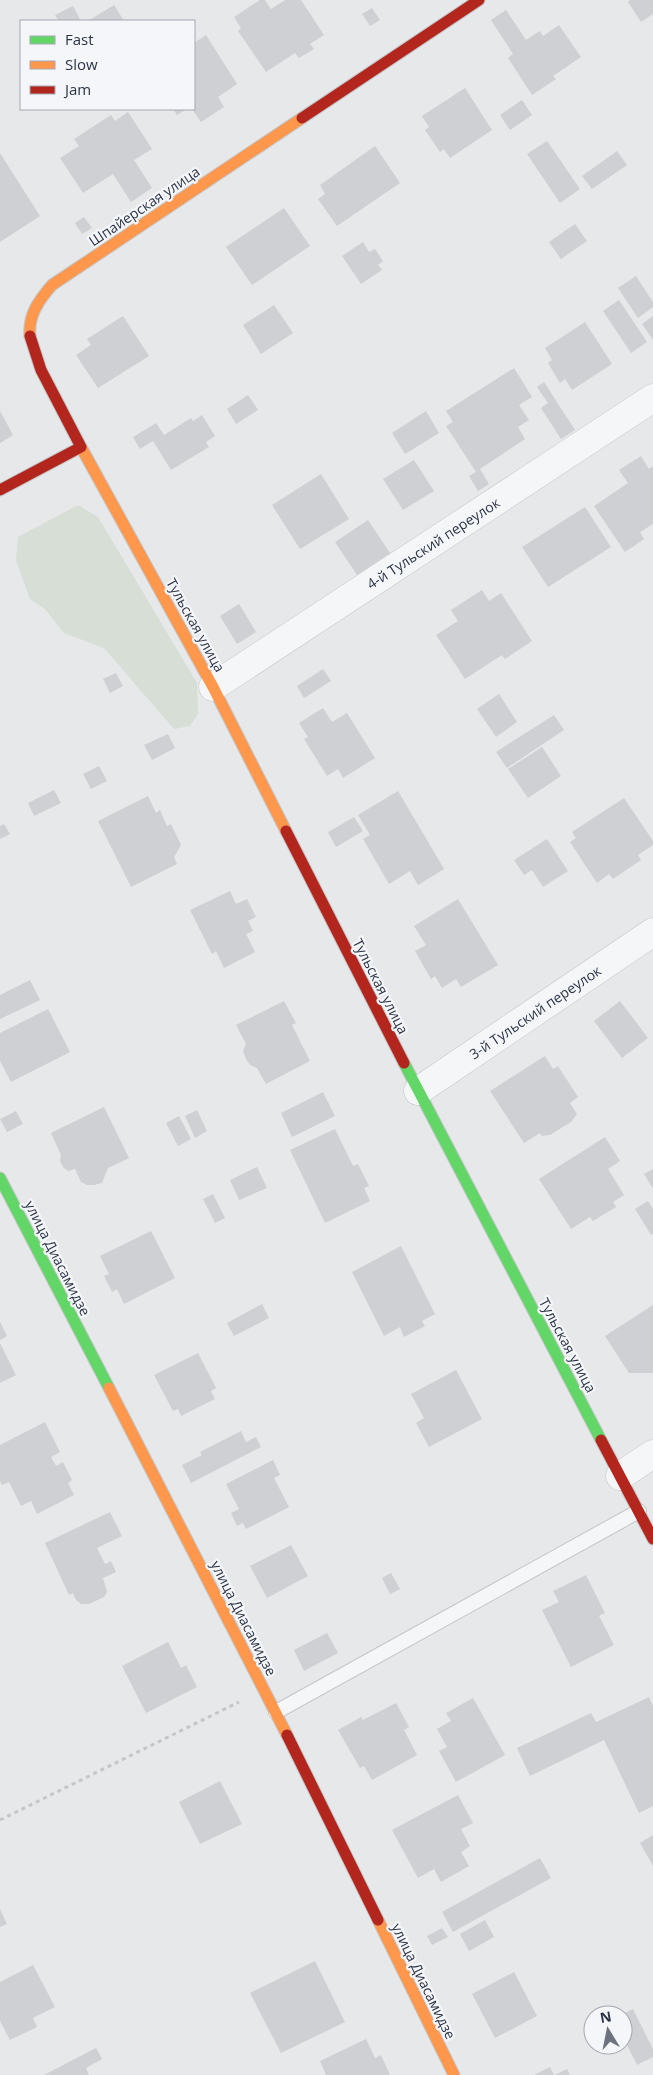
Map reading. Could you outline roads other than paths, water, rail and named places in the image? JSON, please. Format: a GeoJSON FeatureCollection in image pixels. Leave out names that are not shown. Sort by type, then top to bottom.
{"type":"FeatureCollection","features":[{"type":"Feature","properties":{"kind":"street","name":"Шпайерская улица"},"geometry":{"type":"LineString","coordinates":[[82,447],[34,356],[29,329],[37,303],[52,285],[479,0]]}},
{"type":"Feature","properties":{"kind":"street","name":"4-й Тульский переулок"},"geometry":{"type":"LineString","coordinates":[[213,687],[653,398]]}},
{"type":"Feature","properties":{"kind":"street"},"geometry":{"type":"LineString","coordinates":[[0,490],[82,447]]}},
{"type":"Feature","properties":{"kind":"street","name":"Тульская улица"},"geometry":{"type":"LineString","coordinates":[[82,447],[213,687],[418,1091],[653,1539]]}},
{"type":"Feature","properties":{"kind":"street","name":"3-й Тульский переулок"},"geometry":{"type":"LineString","coordinates":[[418,1091],[653,932]]}},
{"type":"Feature","properties":{"kind":"street","name":"улица Диасамидзе"},"geometry":{"type":"LineString","coordinates":[[0,1178],[276,1712],[454,2075]]}},
{"type":"Feature","properties":{"kind":"street"},"geometry":{"type":"LineString","coordinates":[[620,1476],[653,1454]]}},
{"type":"Feature","properties":{"kind":"lane"},"geometry":{"type":"LineString","coordinates":[[276,1712],[639,1511]]}}]}
